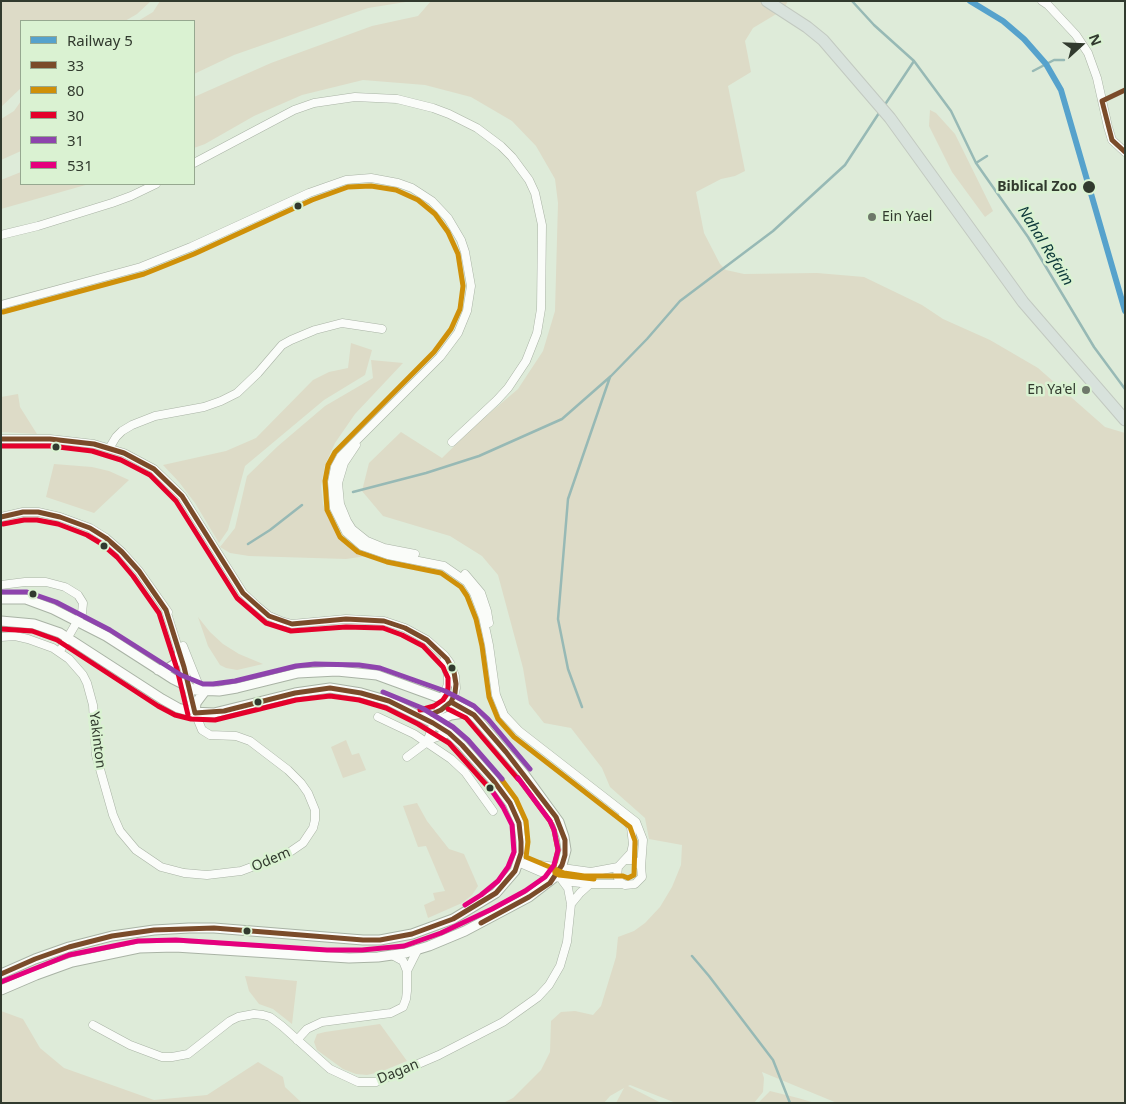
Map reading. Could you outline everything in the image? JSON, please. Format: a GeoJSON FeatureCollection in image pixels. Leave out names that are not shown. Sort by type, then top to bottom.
{"type":"FeatureCollection","features":[{"type":"Feature","properties":{"kind":"main road"},"geometry":{"type":"LineString","coordinates":[[767,1],[823,40],[882,109],[1023,302],[1125,420]]}},
{"type":"Feature","properties":{"kind":"street"},"geometry":{"type":"LineString","coordinates":[[1042,1],[1076,34],[1088,53],[1112,140],[1125,152]]}},
{"type":"Feature","properties":{"kind":"street"},"geometry":{"type":"LineString","coordinates":[[195,161],[294,110],[314,103],[355,97],[397,99],[449,114],[477,128],[512,157],[529,180],[535,193],[542,225],[541,310],[537,333],[526,361],[508,388],[452,442]]}},
{"type":"Feature","properties":{"kind":"street"},"geometry":{"type":"LineString","coordinates":[[1,305],[141,267],[191,247],[330,184],[358,178],[386,180],[398,183],[422,194],[440,208],[461,240],[470,275],[471,294],[464,319],[450,344],[429,368],[341,456],[333,474],[332,499],[341,524],[352,539],[362,546],[388,555],[444,566],[459,575],[466,582],[479,603],[489,644],[496,695],[504,714],[519,731],[619,811],[636,822],[642,834],[642,874],[638,882],[632,885],[590,884],[559,878],[518,862]]}},
{"type":"Feature","properties":{"kind":"street"},"geometry":{"type":"LineString","coordinates":[[1,235],[112,203],[154,185]]}},
{"type":"Feature","properties":{"kind":"street"},"geometry":{"type":"LineString","coordinates":[[110,447],[122,430],[132,425],[155,416],[204,407],[237,393],[263,368],[282,345],[291,340],[315,330],[342,323],[382,329]]}},
{"type":"Feature","properties":{"kind":"street"},"geometry":{"type":"LineString","coordinates":[[1,439],[76,441],[110,447],[138,459],[154,469],[182,496],[243,593],[269,616],[292,624],[346,619],[384,621],[405,628],[427,640],[447,658],[455,676],[456,688],[437,712],[427,742]]}},
{"type":"Feature","properties":{"kind":"street"},"geometry":{"type":"LineString","coordinates":[[1,517],[23,512],[38,512],[68,519],[90,528],[106,538],[122,552],[144,577],[166,610],[203,691]]}},
{"type":"Feature","properties":{"kind":"street"},"geometry":{"type":"LineString","coordinates":[[1,586],[37,581],[46,582],[65,587],[81,599],[83,606],[78,622],[60,652],[28,639],[16,636],[1,637]]}},
{"type":"Feature","properties":{"kind":"street"},"geometry":{"type":"LineString","coordinates":[[1,599],[26,599],[53,609],[106,636],[188,687],[203,691],[216,692],[298,673],[337,670],[377,675],[447,700],[470,712],[482,724],[506,752],[559,822],[566,846],[559,878]]}},
{"type":"Feature","properties":{"kind":"street"},"geometry":{"type":"LineString","coordinates":[[166,610],[180,651],[195,713],[204,733]]}},
{"type":"Feature","properties":{"kind":"street"},"geometry":{"type":"LineString","coordinates":[[1,621],[34,624],[52,629],[68,637],[162,699],[178,708],[195,713],[208,714],[295,693],[330,688],[361,692],[389,701],[433,723],[449,733],[462,745],[493,780],[515,813],[521,837],[518,862],[503,886],[475,907],[453,919],[435,927],[394,938],[363,940],[214,928],[154,930],[112,936],[69,946],[35,958],[1,974]]}},
{"type":"Feature","properties":{"kind":"street"},"geometry":{"type":"LineString","coordinates":[[158,670],[167,669],[175,664],[180,651]]}},
{"type":"Feature","properties":{"kind":"street","name":"Yakinton"},"geometry":{"type":"LineString","coordinates":[[60,652],[77,667],[87,683],[93,705],[96,754],[112,815],[127,841],[149,860]]}},
{"type":"Feature","properties":{"kind":"street"},"geometry":{"type":"LineString","coordinates":[[195,713],[196,703],[203,691]]}},
{"type":"Feature","properties":{"kind":"street"},"geometry":{"type":"LineString","coordinates":[[422,717],[437,712]]}},
{"type":"Feature","properties":{"kind":"street"},"geometry":{"type":"LineString","coordinates":[[433,723],[451,715],[470,712]]}},
{"type":"Feature","properties":{"kind":"street"},"geometry":{"type":"LineString","coordinates":[[204,733],[203,724],[208,714]]}},
{"type":"Feature","properties":{"kind":"street"},"geometry":{"type":"LineString","coordinates":[[378,717],[427,742],[451,759],[465,772],[494,811]]}},
{"type":"Feature","properties":{"kind":"street","name":"Odem"},"geometry":{"type":"LineString","coordinates":[[149,860],[162,867],[184,873],[207,875],[241,872],[275,860],[295,849],[303,843],[313,828],[315,820],[312,801],[301,783],[288,770],[250,741],[236,736],[204,733]]}},
{"type":"Feature","properties":{"kind":"street"},"geometry":{"type":"LineString","coordinates":[[407,757],[427,742],[440,735],[449,733]]}},
{"type":"Feature","properties":{"kind":"street"},"geometry":{"type":"LineString","coordinates":[[518,862],[591,872],[618,867],[633,849],[634,838],[631,827],[619,811]]}},
{"type":"Feature","properties":{"kind":"street"},"geometry":{"type":"LineString","coordinates":[[625,860],[634,860],[641,867]]}},
{"type":"Feature","properties":{"kind":"street"},"geometry":{"type":"LineString","coordinates":[[618,867],[617,876],[622,884]]}},
{"type":"Feature","properties":{"kind":"street"},"geometry":{"type":"LineString","coordinates":[[1,990],[72,962],[139,948],[198,948],[336,958],[392,955],[418,949],[465,931],[529,897],[559,878]]}},
{"type":"Feature","properties":{"kind":"street","name":"Dagan"},"geometry":{"type":"LineString","coordinates":[[93,1025],[130,1045],[162,1057],[188,1054],[230,1021],[238,1017],[254,1014],[270,1017],[330,1070],[350,1080],[368,1083],[386,1079],[439,1055],[516,1014],[538,997],[549,985],[560,966],[564,953],[571,904],[568,888],[559,878]]}},
{"type":"Feature","properties":{"kind":"street"},"geometry":{"type":"LineString","coordinates":[[571,904],[590,884]]}},
{"type":"Feature","properties":{"kind":"street"},"geometry":{"type":"LineString","coordinates":[[297,1040],[308,1029],[322,1022],[381,1015],[403,1007],[406,1000],[407,970],[418,949]]}},
{"type":"Feature","properties":{"kind":"street"},"geometry":{"type":"LineString","coordinates":[[392,955],[403,961],[407,970]]}},
{"type":"Feature","properties":{"kind":"shaded area"},"geometry":{"type":"Polygon","coordinates":[[[1,1],[151,1],[137,14],[127,20],[20,20],[20,89],[1,107],[1,1]]]}},
{"type":"Feature","properties":{"kind":"shaded area"},"geometry":{"type":"Polygon","coordinates":[[[160,1],[412,1],[368,8],[234,55],[195,74],[195,20],[140,20],[153,12],[160,1]]]}},
{"type":"Feature","properties":{"kind":"shaded area"},"geometry":{"type":"Polygon","coordinates":[[[431,1],[788,1],[783,10],[753,28],[745,41],[751,72],[728,86],[745,171],[735,176],[721,179],[696,192],[704,233],[720,264],[726,270],[744,274],[817,273],[864,277],[922,305],[943,319],[990,340],[1038,368],[1105,427],[1125,433],[1125,1103],[837,1103],[762,1072],[764,1078],[763,1092],[754,1103],[676,1103],[630,1085],[628,1086],[661,1103],[616,1103],[624,1088],[610,1096],[604,1103],[503,1103],[513,1098],[541,1070],[550,1052],[551,1021],[561,1012],[575,1011],[593,1015],[601,1006],[616,957],[618,937],[634,931],[645,923],[660,907],[672,887],[681,865],[682,845],[649,839],[645,818],[610,787],[602,768],[571,728],[544,723],[529,704],[523,668],[498,575],[482,556],[450,536],[383,516],[362,491],[369,463],[401,432],[442,458],[478,423],[518,389],[543,351],[555,311],[558,203],[555,179],[536,146],[512,121],[471,97],[425,85],[363,80],[302,95],[254,116],[205,144],[195,148],[195,97],[271,63],[372,26],[418,16],[431,1]]]}},
{"type":"Feature","properties":{"kind":"shaded area"},"geometry":{"type":"Polygon","coordinates":[[[20,102],[20,151],[1,160],[1,119],[14,111],[20,102]]]}},
{"type":"Feature","properties":{"kind":"shaded area"},"geometry":{"type":"Polygon","coordinates":[[[930,110],[936,113],[955,134],[993,211],[985,217],[952,172],[929,126],[930,110]]]}},
{"type":"Feature","properties":{"kind":"shaded area"},"geometry":{"type":"Polygon","coordinates":[[[20,172],[20,185],[85,185],[1,209],[1,180],[20,172]]]}},
{"type":"Feature","properties":{"kind":"shaded area"},"geometry":{"type":"Polygon","coordinates":[[[351,343],[372,350],[365,375],[324,400],[245,466],[228,530],[219,543],[195,503],[163,465],[226,451],[256,438],[313,380],[329,372],[348,368],[351,343]]]}},
{"type":"Feature","properties":{"kind":"shaded area"},"geometry":{"type":"Polygon","coordinates":[[[371,360],[403,363],[355,414],[335,443],[325,465],[321,486],[323,504],[328,518],[339,536],[349,545],[367,556],[346,559],[249,556],[230,553],[220,547],[235,528],[247,476],[278,446],[325,406],[373,378],[371,360]]]}},
{"type":"Feature","properties":{"kind":"shaded area"},"geometry":{"type":"Polygon","coordinates":[[[18,394],[20,407],[37,434],[1,432],[1,397],[18,394]]]}},
{"type":"Feature","properties":{"kind":"shaded area"},"geometry":{"type":"Polygon","coordinates":[[[54,464],[92,467],[109,471],[129,480],[94,513],[46,497],[54,464]]]}},
{"type":"Feature","properties":{"kind":"shaded area"},"geometry":{"type":"Polygon","coordinates":[[[198,617],[223,644],[239,654],[263,664],[237,670],[220,665],[208,646],[198,617]]]}},
{"type":"Feature","properties":{"kind":"shaded area"},"geometry":{"type":"Polygon","coordinates":[[[346,740],[352,755],[359,753],[366,770],[343,778],[331,747],[346,740]]]}},
{"type":"Feature","properties":{"kind":"shaded area"},"geometry":{"type":"Polygon","coordinates":[[[417,803],[427,821],[449,849],[464,854],[478,886],[472,895],[462,903],[428,918],[424,905],[435,900],[433,893],[445,891],[426,846],[418,847],[403,806],[417,803]]]}},
{"type":"Feature","properties":{"kind":"shaded area"},"geometry":{"type":"Polygon","coordinates":[[[245,976],[297,981],[292,1024],[273,1009],[259,1004],[249,991],[245,976]]]}},
{"type":"Feature","properties":{"kind":"shaded area"},"geometry":{"type":"Polygon","coordinates":[[[1,1011],[23,1019],[40,1048],[64,1068],[154,1100],[207,1095],[258,1062],[283,1077],[285,1087],[302,1103],[1,1103],[1,1011]]]}},
{"type":"Feature","properties":{"kind":"shaded area"},"geometry":{"type":"Polygon","coordinates":[[[380,1024],[407,1061],[380,1072],[367,1075],[356,1074],[343,1069],[317,1050],[314,1042],[317,1034],[380,1024]]]}},
{"type":"Feature","properties":{"kind":"shaded area"},"geometry":{"type":"Polygon","coordinates":[[[770,1091],[798,1098],[815,1103],[758,1103],[770,1091]]]}},
{"type":"Feature","properties":{"kind":"waterway","name":"Nahal Refaim"},"geometry":{"type":"LineString","coordinates":[[852,1],[874,25],[914,61],[951,111],[976,163],[1028,237],[1094,347],[1125,389]]}},
{"type":"Feature","properties":{"kind":"waterway"},"geometry":{"type":"LineString","coordinates":[[1033,71],[1054,60],[1064,60]]}},
{"type":"Feature","properties":{"kind":"waterway"},"geometry":{"type":"LineString","coordinates":[[884,106],[914,61]]}},
{"type":"Feature","properties":{"kind":"waterway"},"geometry":{"type":"LineString","coordinates":[[353,492],[426,473],[479,456],[562,419],[611,376],[680,301],[773,231],[845,165],[879,113]]}},
{"type":"Feature","properties":{"kind":"waterway"},"geometry":{"type":"LineString","coordinates":[[976,163],[987,156]]}},
{"type":"Feature","properties":{"kind":"waterway"},"geometry":{"type":"LineString","coordinates":[[582,707],[568,669],[558,619],[568,499],[610,377]]}},
{"type":"Feature","properties":{"kind":"waterway"},"geometry":{"type":"LineString","coordinates":[[248,544],[270,530],[302,505]]}},
{"type":"Feature","properties":{"kind":"waterway"},"geometry":{"type":"LineString","coordinates":[[692,956],[773,1060],[790,1103]]}},
{"type":"Feature","properties":{"kind":"rail line","name":"5"},"geometry":{"type":"LineString","coordinates":[[970,1],[1003,21],[1024,39],[1046,64],[1061,90],[1125,311]]}},
{"type":"Feature","properties":{"kind":"transit line","name":"33"},"geometry":{"type":"LineString","coordinates":[[1125,90],[1102,101],[1112,140],[1125,152]]}},
{"type":"Feature","properties":{"kind":"transit line","name":"80"},"geometry":{"type":"LineString","coordinates":[[3,312],[144,274],[194,254],[312,200],[348,187],[371,186],[396,190],[418,200],[435,214],[448,232],[458,254],[463,286],[460,309],[451,329],[434,352],[335,452],[328,465],[325,481],[327,510],[340,537],[358,552],[387,562],[441,573],[461,587],[467,596],[476,619],[489,697],[498,719],[514,737],[630,827],[635,841],[634,875],[628,878],[623,876],[584,876],[564,873],[526,857],[528,842],[526,821],[516,799],[502,780]]}},
{"type":"Feature","properties":{"kind":"transit line","name":"33"},"geometry":{"type":"LineString","coordinates":[[1,439],[50,439],[94,444],[124,453],[154,469],[182,496],[243,593],[269,616],[292,624],[346,619],[384,621],[405,628],[427,640],[447,659],[454,672],[456,684],[451,702],[432,714]]}},
{"type":"Feature","properties":{"kind":"transit line","name":"30"},"geometry":{"type":"LineString","coordinates":[[1,446],[50,446],[92,451],[121,460],[150,475],[176,501],[237,598],[266,623],[291,631],[346,627],[383,628],[423,646],[443,667],[448,678],[448,687],[447,694],[443,700],[434,706],[420,710]]}},
{"type":"Feature","properties":{"kind":"transit line","name":"33"},"geometry":{"type":"LineString","coordinates":[[1,517],[23,512],[38,512],[60,517],[90,528],[106,538],[122,552],[139,571],[166,610],[184,667],[195,713],[224,711],[295,693],[330,688],[361,693],[389,701],[433,723],[449,733],[462,745],[493,780],[510,803],[519,823],[521,842],[521,853],[515,871],[496,893],[453,919],[412,934],[380,940],[363,940],[214,928],[154,930],[112,936],[69,947],[1,974]]}},
{"type":"Feature","properties":{"kind":"transit line","name":"30"},"geometry":{"type":"LineString","coordinates":[[3,524],[24,520],[37,520],[58,524],[87,535],[102,544],[117,557],[159,613],[177,669],[188,715]]}},
{"type":"Feature","properties":{"kind":"transit line","name":"31"},"geometry":{"type":"LineString","coordinates":[[1,592],[27,592],[56,602],[110,630],[181,675],[203,684],[235,681],[296,666],[315,664],[359,665],[380,668],[445,691],[474,706],[488,719],[530,769]]}},
{"type":"Feature","properties":{"kind":"transit line","name":"30"},"geometry":{"type":"LineString","coordinates":[[1,629],[32,631],[57,640],[158,706],[175,715],[191,719],[215,720],[296,700],[330,696],[359,700],[386,708],[418,724],[449,743],[490,789]]}},
{"type":"Feature","properties":{"kind":"transit line","name":"31"},"geometry":{"type":"LineString","coordinates":[[383,692],[422,708],[453,727],[468,740],[502,779]]}},
{"type":"Feature","properties":{"kind":"transit line","name":"33"},"geometry":{"type":"LineString","coordinates":[[451,702],[474,715],[506,752],[556,817],[565,840],[565,855],[562,865],[550,883],[529,897],[481,923]]}},
{"type":"Feature","properties":{"kind":"transit line","name":"30"},"geometry":{"type":"LineString","coordinates":[[448,709],[466,718],[518,779]]}},
{"type":"Feature","properties":{"kind":"transit line","name":"80"},"geometry":{"type":"LineString","coordinates":[[518,778],[550,821],[554,830],[558,850],[554,867],[555,873],[594,879]]}},
{"type":"Feature","properties":{"kind":"transit line","name":"531"},"geometry":{"type":"LineString","coordinates":[[1,982],[69,955],[138,941],[176,940],[327,950],[362,950],[404,946],[441,933],[525,891],[545,877],[554,865],[558,850],[554,830],[550,821],[518,778]]}},
{"type":"Feature","properties":{"kind":"transit line","name":"531"},"geometry":{"type":"LineString","coordinates":[[465,905],[498,881],[508,867],[514,852],[512,825],[490,788]]}},
{"type":"Feature","properties":{"kind":"place","name":"Biblical Zoo"},"geometry":{"type":"Point","coordinates":[1089,187]}},
{"type":"Feature","properties":{"kind":"place","name":"Ein Yael"},"geometry":{"type":"Point","coordinates":[872,217]}},
{"type":"Feature","properties":{"kind":"place","name":"En Ya'el"},"geometry":{"type":"Point","coordinates":[1086,390]}}]}
